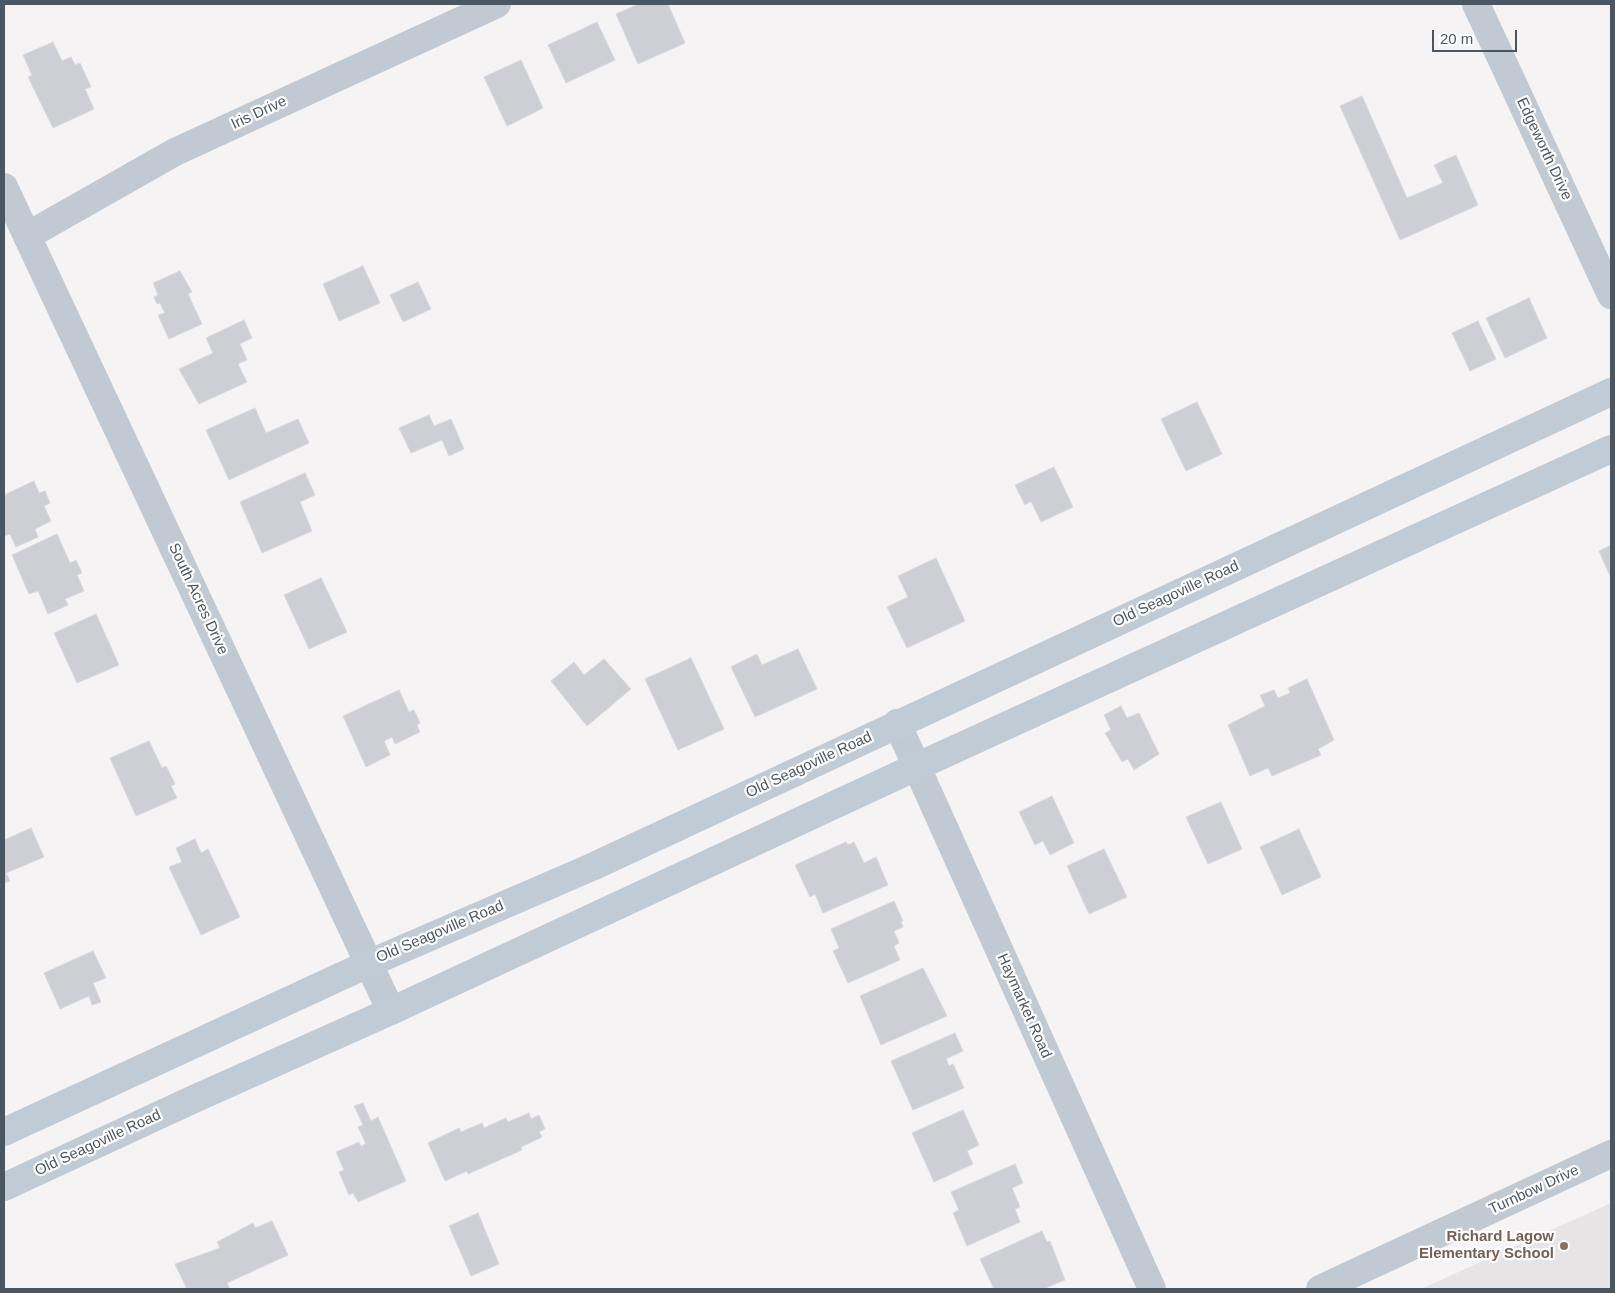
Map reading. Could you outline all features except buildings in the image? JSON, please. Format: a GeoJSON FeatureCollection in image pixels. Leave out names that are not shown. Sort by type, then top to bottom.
{"type":"FeatureCollection","features":[{"type":"Feature","properties":{"kind":"main road","name":"Old Seagoville Road"},"geometry":{"type":"LineString","coordinates":[[4,1132],[370,963],[592,867],[1611,392]]}},
{"type":"Feature","properties":{"kind":"main road","name":"Old Seagoville Road"},"geometry":{"type":"LineString","coordinates":[[4,1187],[194,1098],[391,1011],[916,767],[1611,449]]}},
{"type":"Feature","properties":{"kind":"street","name":"Iris Drive"},"geometry":{"type":"LineString","coordinates":[[27,236],[175,152],[497,4]]}},
{"type":"Feature","properties":{"kind":"street","name":"Edgeworth Drive"},"geometry":{"type":"LineString","coordinates":[[1476,4],[1611,295]]}},
{"type":"Feature","properties":{"kind":"street","name":"South Acres Drive"},"geometry":{"type":"LineString","coordinates":[[4,187],[391,1011]]}},
{"type":"Feature","properties":{"kind":"street","name":"Haymarket Road"},"geometry":{"type":"LineString","coordinates":[[897,724],[1152,1289]]}},
{"type":"Feature","properties":{"kind":"street","name":"Turnbow Drive"},"geometry":{"type":"LineString","coordinates":[[1320,1289],[1611,1154]]}},
{"type":"Feature","properties":{"kind":"shaded area","name":"Richard Lagow Elementary School"},"geometry":{"type":"Polygon","coordinates":[[[1611,1203],[1611,1289],[1421,1289],[1611,1203]]]}},
{"type":"Feature","properties":{"kind":"place","name":"Richard Lagow Elementary School"},"geometry":{"type":"Point","coordinates":[1564,1246]}}]}
